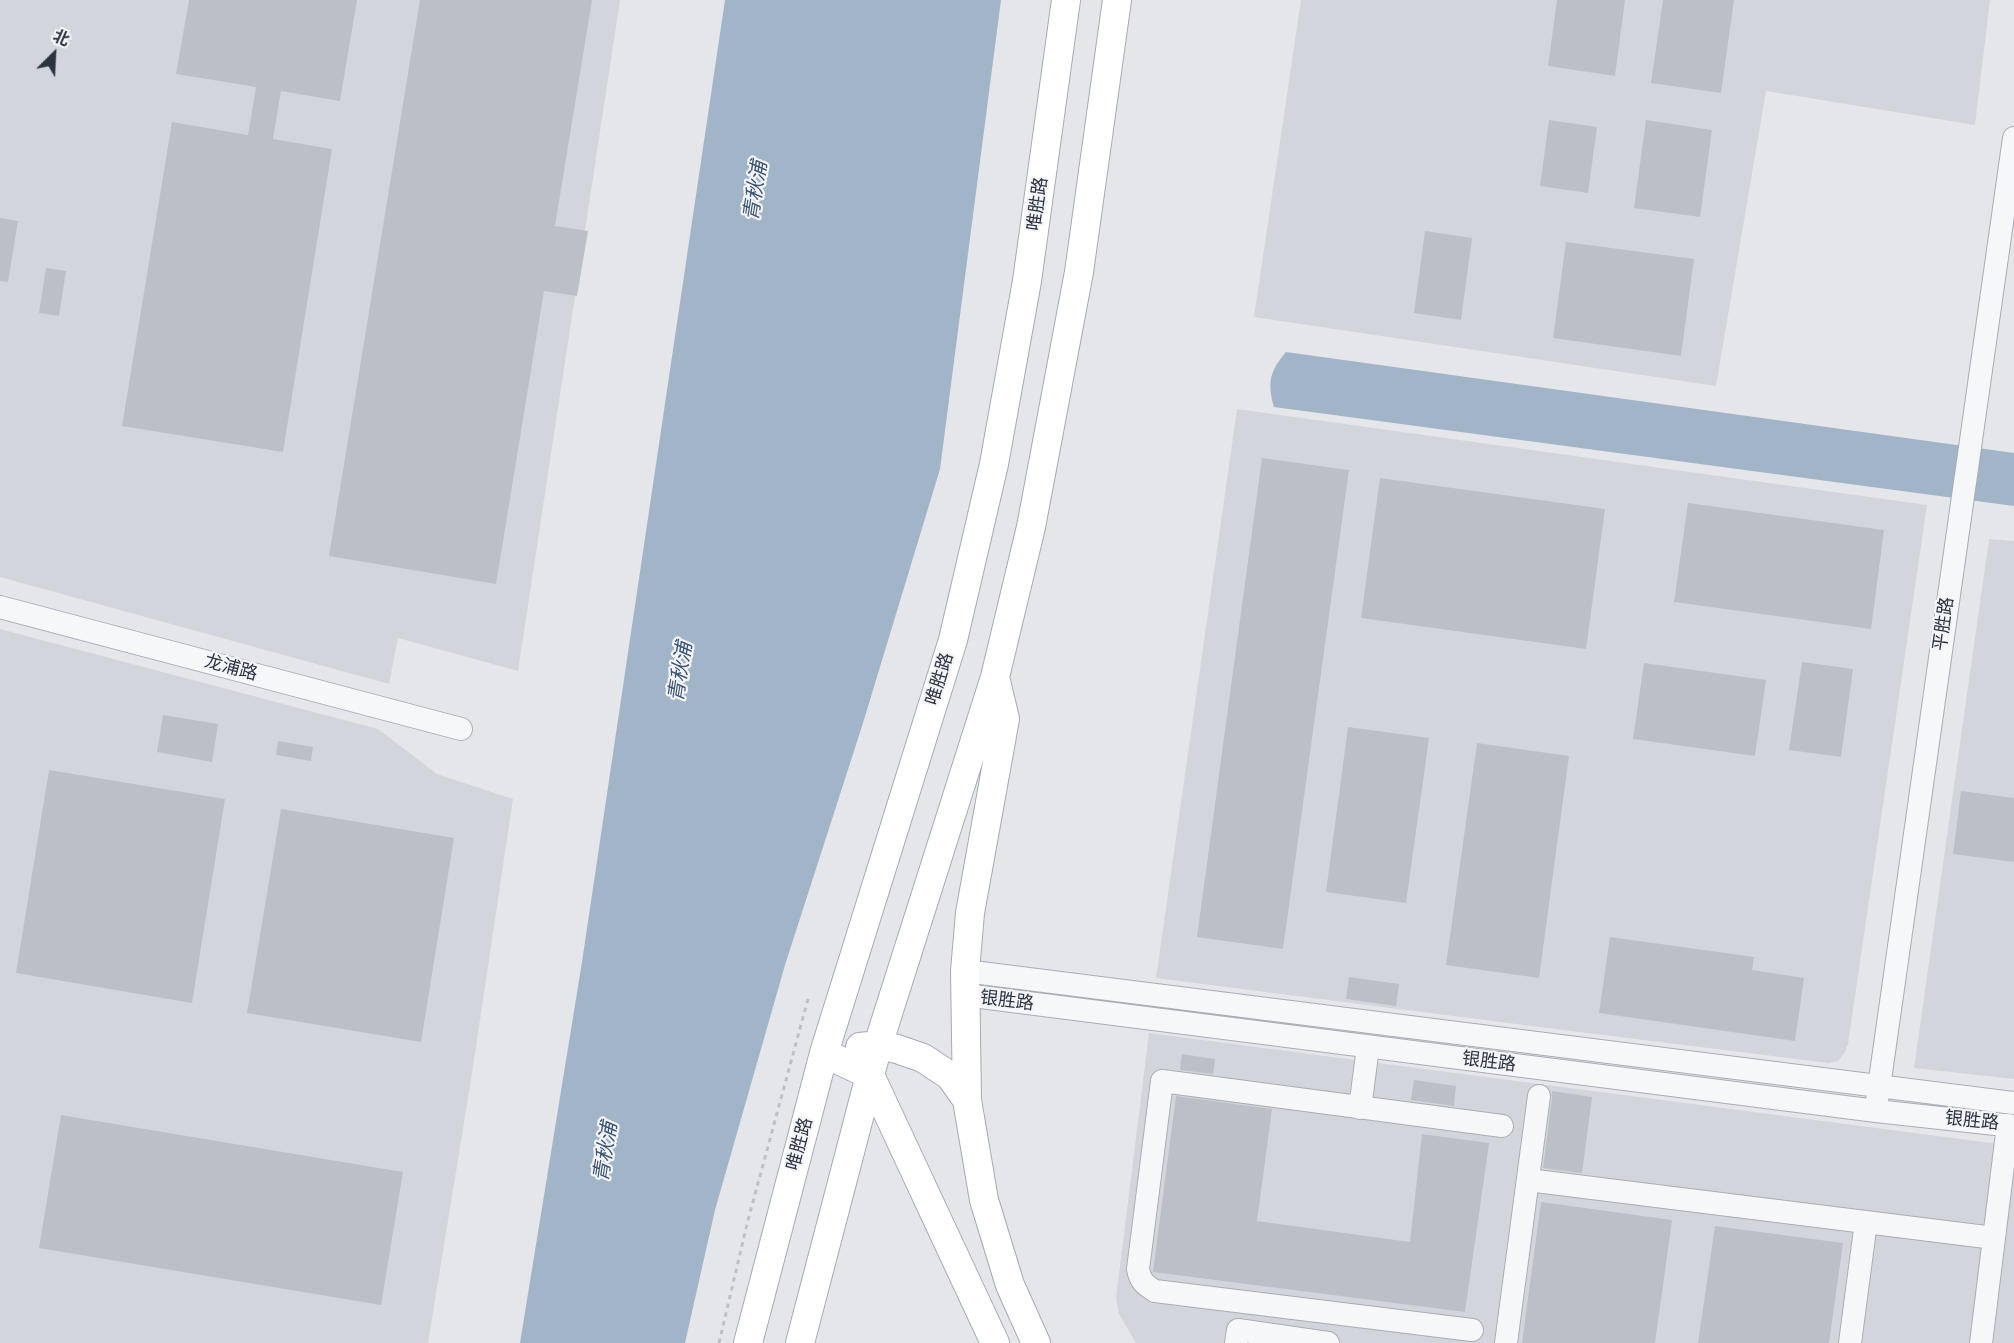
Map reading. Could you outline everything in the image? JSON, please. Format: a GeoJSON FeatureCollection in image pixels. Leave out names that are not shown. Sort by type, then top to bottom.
{"type":"FeatureCollection","features":[{"type":"Feature","properties":{"kind":"main road","name":"唯胜路"},"geometry":{"type":"LineString","coordinates":[[748,1343],[824,1053],[952,640],[994,464],[1027,281],[1066,0]]}},
{"type":"Feature","properties":{"kind":"main road"},"geometry":{"type":"LineString","coordinates":[[800,1343],[878,1045],[995,677],[1031,527],[1079,272],[1117,0]]}},
{"type":"Feature","properties":{"kind":"main road"},"geometry":{"type":"LineString","coordinates":[[995,677],[1005,719],[970,913],[965,983],[967,1100],[984,1200],[1010,1285],[1036,1343]]}},
{"type":"Feature","properties":{"kind":"main road"},"geometry":{"type":"LineString","coordinates":[[824,1053],[878,1045],[897,1049],[923,1058],[950,1076],[967,1100]]}},
{"type":"Feature","properties":{"kind":"main road"},"geometry":{"type":"LineString","coordinates":[[824,1053],[870,1075],[994,1343]]}},
{"type":"Feature","properties":{"kind":"street","name":"平胜路"},"geometry":{"type":"LineString","coordinates":[[1876,1111],[2014,138]]}},
{"type":"Feature","properties":{"kind":"street","name":"龙浦路"},"geometry":{"type":"LineString","coordinates":[[0,607],[461,729]]}},
{"type":"Feature","properties":{"kind":"street","name":"银胜路"},"geometry":{"type":"LineString","coordinates":[[965,983],[1880,1087],[2012,1118]]}},
{"type":"Feature","properties":{"kind":"street","name":"银胜路"},"geometry":{"type":"LineString","coordinates":[[965,983],[1368,1047],[1876,1111],[2012,1118]]}},
{"type":"Feature","properties":{"kind":"street"},"geometry":{"type":"LineString","coordinates":[[1360,1108],[1368,1047]]}},
{"type":"Feature","properties":{"kind":"street"},"geometry":{"type":"LineString","coordinates":[[1472,1330],[1155,1291],[1145,1285],[1139,1277],[1138,1269],[1162,1081],[1502,1126]]}},
{"type":"Feature","properties":{"kind":"street"},"geometry":{"type":"LineString","coordinates":[[1506,1343],[1539,1096]]}},
{"type":"Feature","properties":{"kind":"street"},"geometry":{"type":"LineString","coordinates":[[1981,1343],[1994,1238],[2006,1212],[2012,1118]]}},
{"type":"Feature","properties":{"kind":"street"},"geometry":{"type":"LineString","coordinates":[[1528,1180],[1994,1238]]}},
{"type":"Feature","properties":{"kind":"street"},"geometry":{"type":"LineString","coordinates":[[1850,1343],[1866,1222]]}},
{"type":"Feature","properties":{"kind":"street"},"geometry":{"type":"LineString","coordinates":[[1236,1343],[1238,1330],[1328,1343]]}},
{"type":"Feature","properties":{"kind":"path"},"geometry":{"type":"LineString","coordinates":[[719,1343],[748,1220],[808,999]]}},
{"type":"Feature","properties":{"kind":"shaded area"},"geometry":{"type":"Polygon","coordinates":[[[0,0],[620,0],[518,671],[398,638],[389,684],[0,577],[0,0]]]}},
{"type":"Feature","properties":{"kind":"shaded area"},"geometry":{"type":"Polygon","coordinates":[[[1301,0],[1990,0],[1975,125],[1766,91],[1716,386],[1254,317],[1301,0]]]}},
{"type":"Feature","properties":{"kind":"shaded area"},"geometry":{"type":"Polygon","coordinates":[[[1237,409],[1927,505],[1848,1044],[1838,1061],[1829,1063],[1156,978],[1237,409]]]}},
{"type":"Feature","properties":{"kind":"shaded area"},"geometry":{"type":"Polygon","coordinates":[[[1989,539],[2014,541],[2014,1079],[1914,1068],[1989,539]]]}},
{"type":"Feature","properties":{"kind":"shaded area"},"geometry":{"type":"Polygon","coordinates":[[[0,629],[378,729],[437,774],[513,799],[471,1080],[428,1343],[0,1343],[0,629]]]}},
{"type":"Feature","properties":{"kind":"shaded area"},"geometry":{"type":"Polygon","coordinates":[[[1149,1033],[2014,1146],[2014,1343],[1136,1343],[1119,1314],[1116,1298],[1149,1033]]]}},
{"type":"Feature","properties":{"kind":"water","name":"青秋浦"},"geometry":{"type":"Polygon","coordinates":[[[725,0],[1001,0],[940,469],[863,723],[785,965],[715,1210],[685,1343],[520,1343],[582,962],[725,0]]]}},
{"type":"Feature","properties":{"kind":"water"},"geometry":{"type":"Polygon","coordinates":[[[1286,352],[2014,453],[2014,506],[1274,407],[1271,377],[1276,365],[1286,352]]]}},
{"type":"Feature","properties":{"kind":"building"},"geometry":{"type":"Polygon","coordinates":[[[189,0],[357,0],[340,101],[281,91],[273,139],[332,149],[283,452],[122,426],[172,122],[248,135],[256,87],[176,74],[189,0]]]}},
{"type":"Feature","properties":{"kind":"building"},"geometry":{"type":"Polygon","coordinates":[[[420,0],[592,0],[555,226],[588,231],[577,296],[544,291],[496,584],[329,556],[420,0]]]}},
{"type":"Feature","properties":{"kind":"building"},"geometry":{"type":"Polygon","coordinates":[[[1557,0],[1625,0],[1615,76],[1548,66],[1557,0]]]}},
{"type":"Feature","properties":{"kind":"building"},"geometry":{"type":"Polygon","coordinates":[[[1663,0],[1734,0],[1721,93],[1651,83],[1663,0]]]}},
{"type":"Feature","properties":{"kind":"building"},"geometry":{"type":"Polygon","coordinates":[[[1549,120],[1597,127],[1588,193],[1540,186],[1549,120]]]}},
{"type":"Feature","properties":{"kind":"building"},"geometry":{"type":"Polygon","coordinates":[[[1646,120],[1712,130],[1700,217],[1634,208],[1646,120]]]}},
{"type":"Feature","properties":{"kind":"building"},"geometry":{"type":"Polygon","coordinates":[[[0,218],[18,221],[8,282],[0,281],[0,218]]]}},
{"type":"Feature","properties":{"kind":"building"},"geometry":{"type":"Polygon","coordinates":[[[1425,231],[1472,238],[1461,320],[1414,313],[1425,231]]]}},
{"type":"Feature","properties":{"kind":"building"},"geometry":{"type":"Polygon","coordinates":[[[1566,242],[1694,259],[1681,356],[1553,338],[1566,242]]]}},
{"type":"Feature","properties":{"kind":"building"},"geometry":{"type":"Polygon","coordinates":[[[46,268],[66,271],[59,316],[39,313],[46,268]]]}},
{"type":"Feature","properties":{"kind":"building"},"geometry":{"type":"Polygon","coordinates":[[[1262,458],[1349,470],[1283,949],[1197,937],[1262,458]]]}},
{"type":"Feature","properties":{"kind":"building"},"geometry":{"type":"Polygon","coordinates":[[[1380,478],[1605,509],[1586,649],[1361,618],[1380,478]]]}},
{"type":"Feature","properties":{"kind":"building"},"geometry":{"type":"Polygon","coordinates":[[[1688,503],[1884,530],[1871,629],[1674,602],[1688,503]]]}},
{"type":"Feature","properties":{"kind":"building"},"geometry":{"type":"Polygon","coordinates":[[[1802,662],[1853,669],[1841,757],[1789,750],[1802,662]]]}},
{"type":"Feature","properties":{"kind":"building"},"geometry":{"type":"Polygon","coordinates":[[[1644,663],[1766,680],[1755,756],[1633,739],[1644,663]]]}},
{"type":"Feature","properties":{"kind":"building"},"geometry":{"type":"Polygon","coordinates":[[[163,715],[218,724],[212,762],[157,752],[163,715]]]}},
{"type":"Feature","properties":{"kind":"building"},"geometry":{"type":"Polygon","coordinates":[[[1348,727],[1429,738],[1406,903],[1326,892],[1348,727]]]}},
{"type":"Feature","properties":{"kind":"building"},"geometry":{"type":"Polygon","coordinates":[[[278,741],[313,747],[311,761],[276,755],[278,741]]]}},
{"type":"Feature","properties":{"kind":"building"},"geometry":{"type":"Polygon","coordinates":[[[1477,743],[1569,756],[1539,978],[1446,965],[1477,743]]]}},
{"type":"Feature","properties":{"kind":"building"},"geometry":{"type":"Polygon","coordinates":[[[49,770],[225,799],[192,1003],[16,973],[49,770]]]}},
{"type":"Feature","properties":{"kind":"building"},"geometry":{"type":"Polygon","coordinates":[[[1961,791],[2014,798],[2014,862],[1953,854],[1961,791]]]}},
{"type":"Feature","properties":{"kind":"building"},"geometry":{"type":"Polygon","coordinates":[[[281,809],[454,838],[421,1042],[247,1013],[281,809]]]}},
{"type":"Feature","properties":{"kind":"building"},"geometry":{"type":"Polygon","coordinates":[[[1610,937],[1754,957],[1752,970],[1804,978],[1795,1041],[1599,1013],[1610,937]]]}},
{"type":"Feature","properties":{"kind":"building"},"geometry":{"type":"Polygon","coordinates":[[[1349,977],[1399,984],[1396,1006],[1346,999],[1349,977]]]}},
{"type":"Feature","properties":{"kind":"building"},"geometry":{"type":"Polygon","coordinates":[[[1182,1054],[1215,1059],[1213,1074],[1180,1070],[1182,1054]]]}},
{"type":"Feature","properties":{"kind":"building"},"geometry":{"type":"Polygon","coordinates":[[[1414,1080],[1456,1086],[1454,1106],[1411,1100],[1414,1080]]]}},
{"type":"Feature","properties":{"kind":"building"},"geometry":{"type":"Polygon","coordinates":[[[1552,1091],[1592,1097],[1582,1173],[1543,1168],[1552,1091]]]}},
{"type":"Feature","properties":{"kind":"building"},"geometry":{"type":"Polygon","coordinates":[[[1176,1096],[1272,1109],[1257,1221],[1410,1242],[1422,1134],[1489,1143],[1465,1312],[1153,1272],[1176,1096]]]}},
{"type":"Feature","properties":{"kind":"building"},"geometry":{"type":"Polygon","coordinates":[[[61,1115],[403,1172],[381,1305],[39,1248],[61,1115]]]}},
{"type":"Feature","properties":{"kind":"building"},"geometry":{"type":"Polygon","coordinates":[[[1541,1202],[1672,1220],[1655,1343],[1522,1343],[1541,1202]]]}},
{"type":"Feature","properties":{"kind":"building"},"geometry":{"type":"Polygon","coordinates":[[[1715,1226],[1843,1243],[1829,1343],[1698,1343],[1715,1226]]]}}]}
